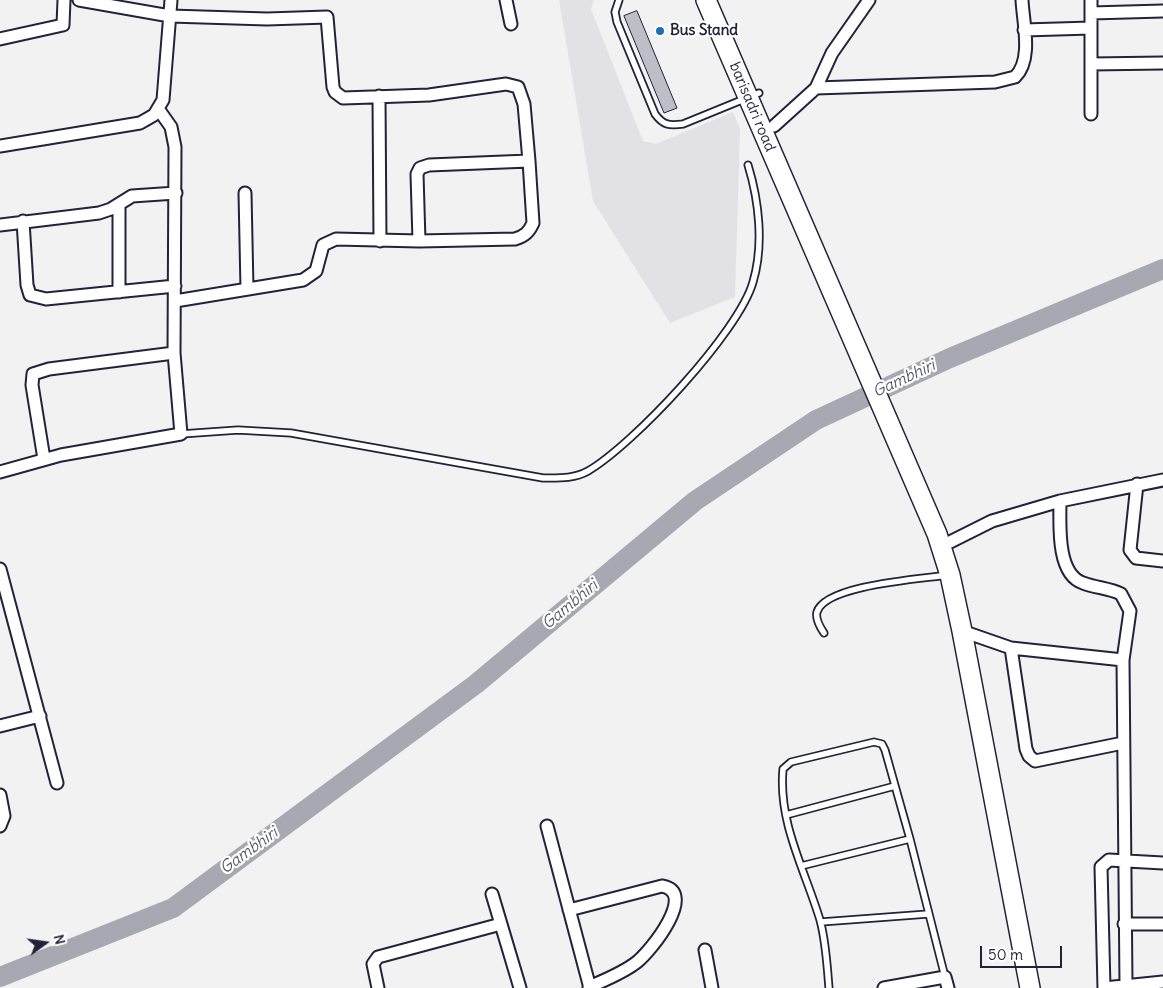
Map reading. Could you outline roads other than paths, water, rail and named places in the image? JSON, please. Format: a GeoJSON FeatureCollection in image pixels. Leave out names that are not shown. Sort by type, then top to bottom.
{"type":"FeatureCollection","features":[{"type":"Feature","properties":{"kind":"main road","name":"barisadri road"},"geometry":{"type":"LineString","coordinates":[[706,0],[753,95],[778,152]]}},
{"type":"Feature","properties":{"kind":"main road","name":"barisadri road"},"geometry":{"type":"LineString","coordinates":[[717,0],[753,95],[774,126],[778,152]]}},
{"type":"Feature","properties":{"kind":"main road"},"geometry":{"type":"LineString","coordinates":[[778,152],[950,542],[956,572],[951,580]]}},
{"type":"Feature","properties":{"kind":"main road"},"geometry":{"type":"LineString","coordinates":[[778,152],[936,534],[951,580],[1030,988]]}},
{"type":"Feature","properties":{"kind":"street"},"geometry":{"type":"LineString","coordinates":[[0,39],[63,25],[64,0]]}},
{"type":"Feature","properties":{"kind":"street"},"geometry":{"type":"LineString","coordinates":[[79,0],[170,16],[267,19],[327,17],[335,92],[344,98],[429,95],[513,85],[522,93],[530,160],[532,223],[529,231],[523,237],[515,239],[419,241],[330,241],[323,245],[316,271],[303,280],[175,301]]}},
{"type":"Feature","properties":{"kind":"street"},"geometry":{"type":"LineString","coordinates":[[0,146],[140,124],[154,115],[159,110],[163,100],[171,0]]}},
{"type":"Feature","properties":{"kind":"street"},"geometry":{"type":"LineString","coordinates":[[506,0],[511,24]]}},
{"type":"Feature","properties":{"kind":"street"},"geometry":{"type":"LineString","coordinates":[[774,126],[816,88],[832,53],[869,0]]}},
{"type":"Feature","properties":{"kind":"street"},"geometry":{"type":"LineString","coordinates":[[816,88],[1005,80],[1015,77],[1023,65],[1024,30],[1022,0]]}},
{"type":"Feature","properties":{"kind":"street"},"geometry":{"type":"LineString","coordinates":[[1091,0],[1091,114]]}},
{"type":"Feature","properties":{"kind":"street"},"geometry":{"type":"LineString","coordinates":[[1091,13],[1163,11]]}},
{"type":"Feature","properties":{"kind":"street"},"geometry":{"type":"LineString","coordinates":[[1024,30],[1091,28]]}},
{"type":"Feature","properties":{"kind":"street"},"geometry":{"type":"LineString","coordinates":[[1091,64],[1163,64]]}},
{"type":"Feature","properties":{"kind":"street"},"geometry":{"type":"LineString","coordinates":[[379,96],[380,240]]}},
{"type":"Feature","properties":{"kind":"street"},"geometry":{"type":"LineString","coordinates":[[0,472],[44,459],[181,434],[174,353],[176,193],[174,136],[168,120],[159,110]]}},
{"type":"Feature","properties":{"kind":"street"},"geometry":{"type":"LineString","coordinates":[[419,241],[417,174],[420,168],[428,165],[530,160]]}},
{"type":"Feature","properties":{"kind":"street"},"geometry":{"type":"LineString","coordinates":[[0,225],[99,213],[132,196],[176,193]]}},
{"type":"Feature","properties":{"kind":"street"},"geometry":{"type":"LineString","coordinates":[[244,193],[246,289]]}},
{"type":"Feature","properties":{"kind":"street"},"geometry":{"type":"LineString","coordinates":[[119,204],[119,292]]}},
{"type":"Feature","properties":{"kind":"street"},"geometry":{"type":"LineString","coordinates":[[23,221],[27,285],[30,295],[46,299],[175,286]]}},
{"type":"Feature","properties":{"kind":"street"},"geometry":{"type":"LineString","coordinates":[[44,459],[32,385],[33,374],[49,369],[174,353]]}},
{"type":"Feature","properties":{"kind":"street"},"geometry":{"type":"LineString","coordinates":[[950,542],[992,521],[1060,500],[1163,480]]}},
{"type":"Feature","properties":{"kind":"street"},"geometry":{"type":"LineString","coordinates":[[1137,484],[1130,543],[1132,554],[1142,560],[1163,561]]}},
{"type":"Feature","properties":{"kind":"street"},"geometry":{"type":"LineString","coordinates":[[1060,500],[1060,530],[1063,559],[1067,568],[1081,583],[1113,590],[1121,594],[1128,603],[1130,619],[1123,660],[1126,985]]}},
{"type":"Feature","properties":{"kind":"street"},"geometry":{"type":"LineString","coordinates":[[1,576],[57,783]]}},
{"type":"Feature","properties":{"kind":"street"},"geometry":{"type":"LineString","coordinates":[[962,631],[1012,648],[1123,660]]}},
{"type":"Feature","properties":{"kind":"street"},"geometry":{"type":"LineString","coordinates":[[1012,648],[1029,756],[1035,761],[1042,761],[1123,743]]}},
{"type":"Feature","properties":{"kind":"street"},"geometry":{"type":"LineString","coordinates":[[0,726],[40,716]]}},
{"type":"Feature","properties":{"kind":"street"},"geometry":{"type":"LineString","coordinates":[[0,796],[4,816],[0,826]]}},
{"type":"Feature","properties":{"kind":"street"},"geometry":{"type":"LineString","coordinates":[[547,826],[589,988],[626,970],[647,952],[671,915],[676,900],[674,893],[668,887],[662,886],[569,910]]}},
{"type":"Feature","properties":{"kind":"street"},"geometry":{"type":"LineString","coordinates":[[1163,863],[1125,860],[1105,862],[1100,873],[1104,988],[1163,982]]}},
{"type":"Feature","properties":{"kind":"street"},"geometry":{"type":"LineString","coordinates":[[492,894],[520,988]]}},
{"type":"Feature","properties":{"kind":"street"},"geometry":{"type":"LineString","coordinates":[[378,988],[373,964],[378,957],[501,924]]}},
{"type":"Feature","properties":{"kind":"street"},"geometry":{"type":"LineString","coordinates":[[1124,924],[1163,924]]}},
{"type":"Feature","properties":{"kind":"street"},"geometry":{"type":"LineString","coordinates":[[705,950],[712,988]]}},
{"type":"Feature","properties":{"kind":"street"},"geometry":{"type":"LineString","coordinates":[[884,988],[946,983]]}},
{"type":"Feature","properties":{"kind":"lane"},"geometry":{"type":"LineString","coordinates":[[619,0],[615,12],[617,22],[655,114],[661,122],[670,126],[683,124],[753,95]]}},
{"type":"Feature","properties":{"kind":"lane"},"geometry":{"type":"LineString","coordinates":[[181,434],[238,430],[291,433],[543,478],[563,479],[586,472],[631,439],[703,361],[740,310],[753,283],[758,259],[758,226],[754,186],[748,165]]}},
{"type":"Feature","properties":{"kind":"lane"},"geometry":{"type":"LineString","coordinates":[[824,633],[816,613],[820,606],[832,596],[854,589],[951,580]]}},
{"type":"Feature","properties":{"kind":"lane"},"geometry":{"type":"LineString","coordinates":[[829,988],[827,953],[821,922],[791,843],[786,815],[783,769],[791,762],[878,742],[885,750],[910,839],[946,983]]}},
{"type":"Feature","properties":{"kind":"lane"},"geometry":{"type":"LineString","coordinates":[[786,815],[895,786]]}},
{"type":"Feature","properties":{"kind":"lane"},"geometry":{"type":"LineString","coordinates":[[800,866],[910,839]]}},
{"type":"Feature","properties":{"kind":"lane"},"geometry":{"type":"LineString","coordinates":[[821,922],[928,914]]}},
{"type":"Feature","properties":{"kind":"waterway","name":"Gambhiri"},"geometry":{"type":"LineString","coordinates":[[0,977],[173,908],[476,684],[695,501],[816,420],[950,358],[1163,269]]}},
{"type":"Feature","properties":{"kind":"place","name":"Bus Stand"},"geometry":{"type":"Point","coordinates":[660,31]}}]}
